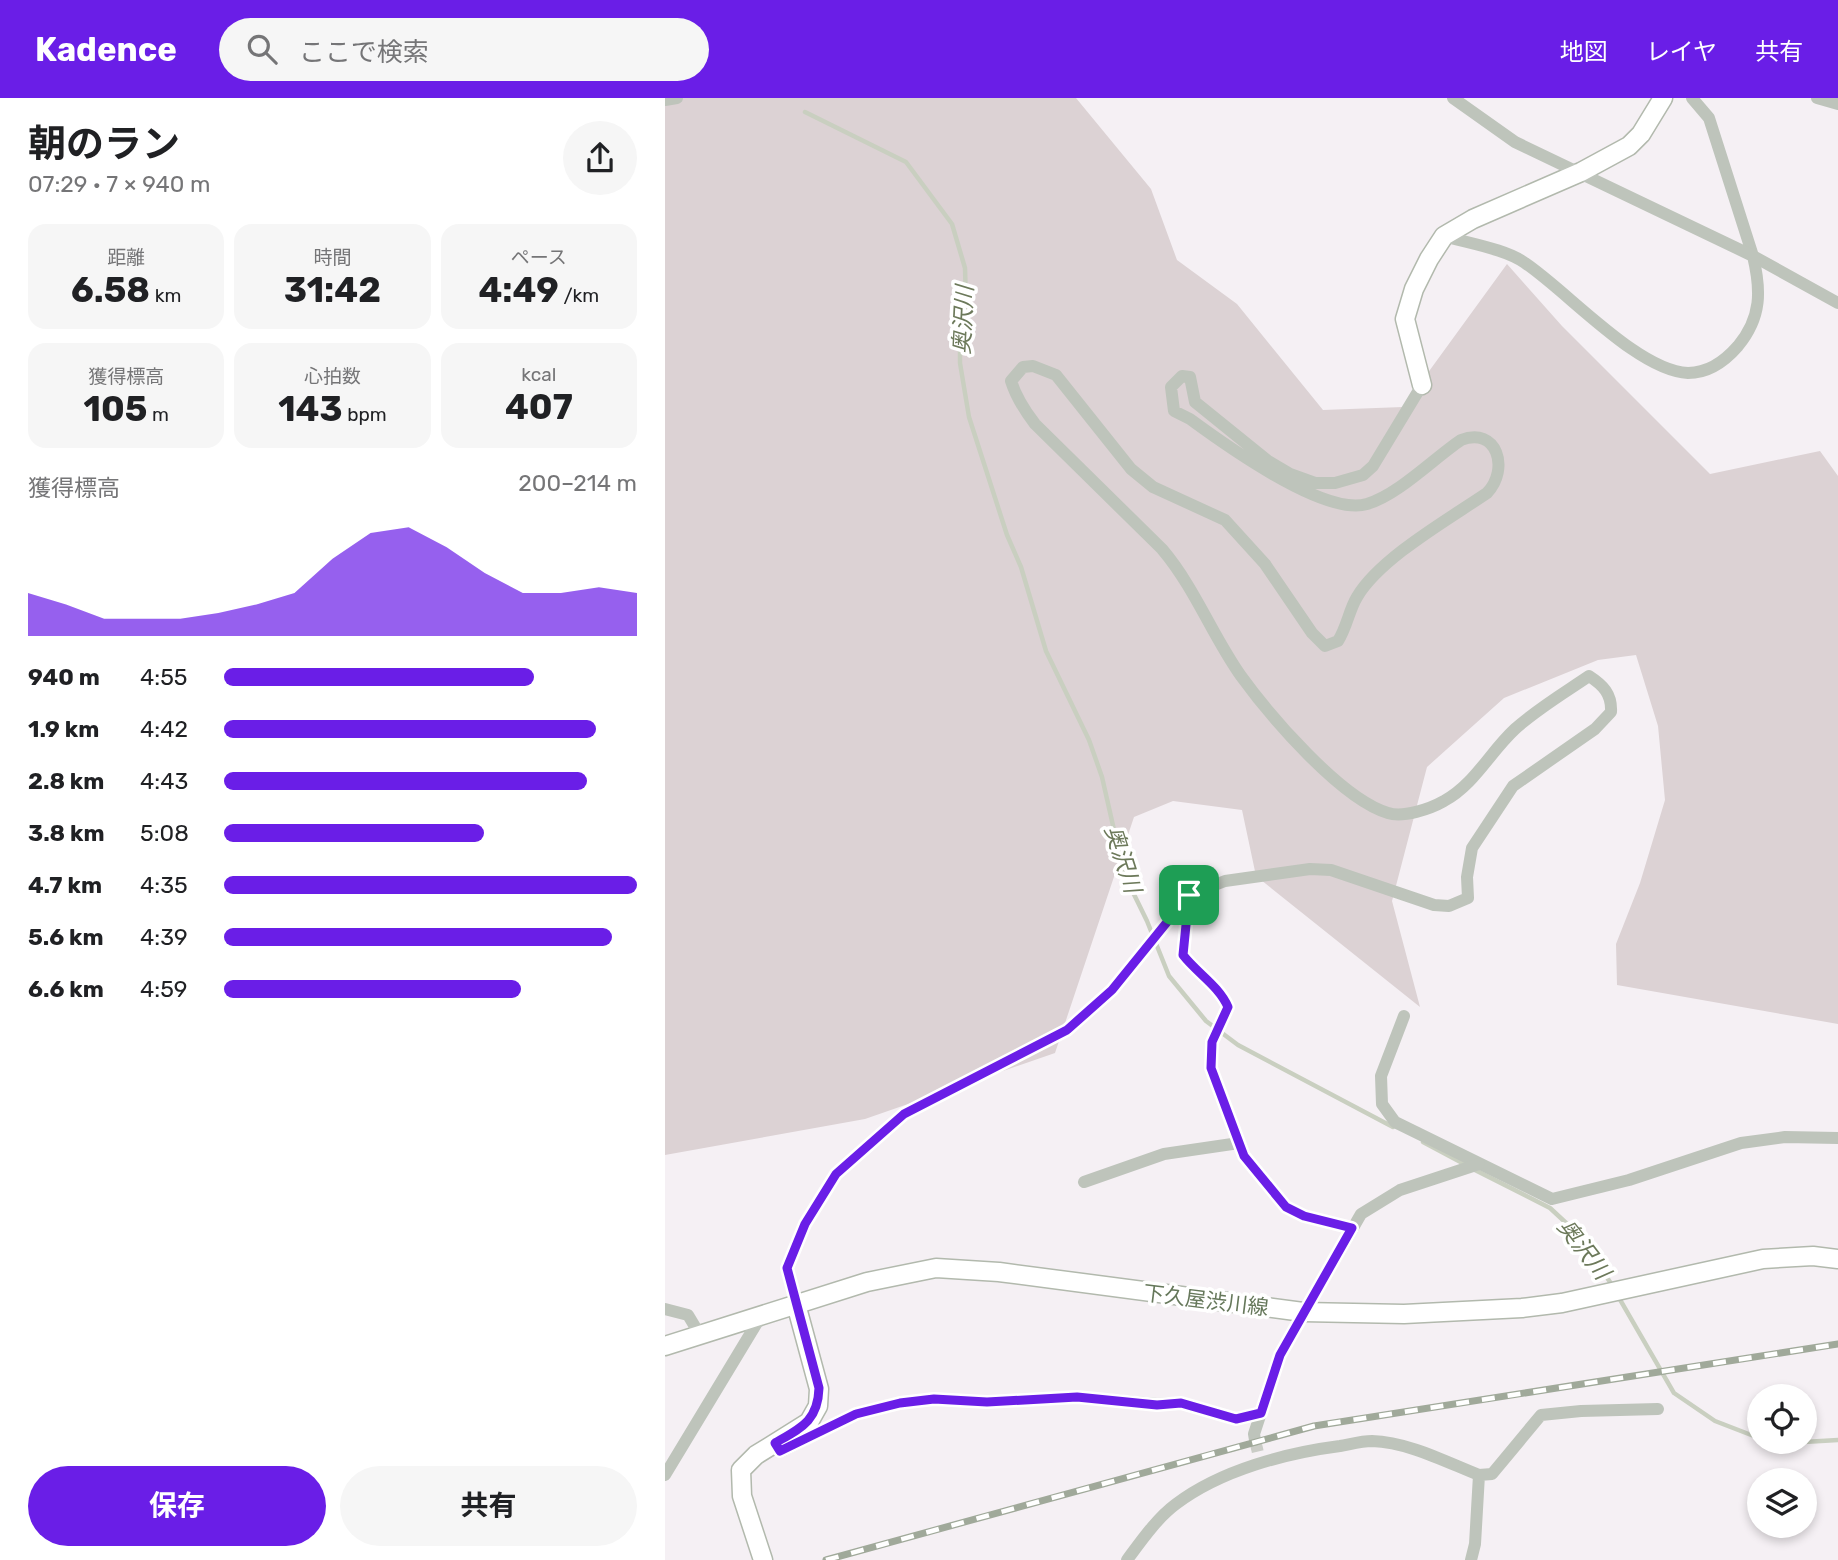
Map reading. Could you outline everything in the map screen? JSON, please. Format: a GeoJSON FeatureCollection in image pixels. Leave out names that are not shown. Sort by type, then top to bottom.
{"type":"FeatureCollection","features":[{"type":"Feature","properties":{"kind":"main road"},"geometry":{"type":"LineString","coordinates":[[1422,385],[1405,319],[1419,279],[1444,236],[1506,203],[1581,172],[1629,146],[1641,134],[1663,98]]}},
{"type":"Feature","properties":{"kind":"main road","name":"下久屋渋川線"},"geometry":{"type":"LineString","coordinates":[[665,1346],[796,1304],[912,1271],[961,1268],[1303,1312],[1404,1314],[1521,1308],[1562,1303],[1763,1259],[1813,1256],[1838,1259]]}},
{"type":"Feature","properties":{"kind":"main road"},"geometry":{"type":"LineString","coordinates":[[763,1560],[742,1496],[741,1470],[756,1455],[809,1422],[818,1406],[819,1388],[796,1304]]}},
{"type":"Feature","properties":{"kind":"street"},"geometry":{"type":"LineString","coordinates":[[665,100],[677,98]]}},
{"type":"Feature","properties":{"kind":"street"},"geometry":{"type":"LineString","coordinates":[[1453,98],[1515,142],[1753,256],[1838,303]]}},
{"type":"Feature","properties":{"kind":"street"},"geometry":{"type":"LineString","coordinates":[[1444,236],[1523,261],[1627,345],[1660,366],[1686,373],[1704,371],[1728,357],[1743,340],[1757,310],[1760,287],[1753,256],[1709,118],[1692,98]]}},
{"type":"Feature","properties":{"kind":"street"},"geometry":{"type":"LineString","coordinates":[[1817,98],[1838,104]]}},
{"type":"Feature","properties":{"kind":"street"},"geometry":{"type":"LineString","coordinates":[[796,1304],[787,1268],[805,1224],[836,1174],[904,1114],[1067,1030],[1112,990],[1189,895],[1225,881],[1310,869],[1331,870],[1434,905],[1449,906],[1468,898],[1467,877],[1472,848],[1496,808],[1513,786],[1595,729],[1611,712],[1612,704],[1603,685],[1589,676],[1514,730],[1463,788],[1446,800],[1428,809],[1390,815],[1360,800],[1280,724],[1241,676],[1180,570],[1035,424],[1023,408],[1011,380],[1015,372],[1023,367],[1033,366],[1056,375],[1131,469],[1153,487],[1225,520],[1265,564],[1312,633],[1325,646],[1338,641],[1356,598],[1369,580],[1390,560],[1487,493],[1497,483],[1500,472],[1498,458],[1490,443],[1482,438],[1461,440],[1390,493],[1366,505],[1351,506],[1279,478],[1190,419],[1181,416],[1174,411],[1171,387],[1182,376],[1190,377],[1195,402],[1268,461],[1290,474],[1315,483],[1325,483],[1349,480],[1363,475],[1373,466],[1422,385]]}},
{"type":"Feature","properties":{"kind":"street"},"geometry":{"type":"LineString","coordinates":[[1189,895],[1183,955],[1198,974],[1222,993],[1228,1007],[1212,1042],[1211,1068],[1244,1156],[1286,1207],[1304,1216],[1352,1228]]}},
{"type":"Feature","properties":{"kind":"street"},"geometry":{"type":"LineString","coordinates":[[1404,1016],[1381,1076],[1383,1104],[1395,1122],[1552,1199],[1629,1180],[1741,1143],[1785,1138],[1838,1138]]}},
{"type":"Feature","properties":{"kind":"street"},"geometry":{"type":"LineString","coordinates":[[1084,1182],[1164,1154],[1239,1143]]}},
{"type":"Feature","properties":{"kind":"street"},"geometry":{"type":"LineString","coordinates":[[1255,1440],[1254,1434],[1280,1355],[1361,1213],[1387,1197],[1479,1164]]}},
{"type":"Feature","properties":{"kind":"street"},"geometry":{"type":"LineString","coordinates":[[665,1309],[688,1315],[699,1335]]}},
{"type":"Feature","properties":{"kind":"street"},"geometry":{"type":"LineString","coordinates":[[665,1475],[761,1316]]}},
{"type":"Feature","properties":{"kind":"street"},"geometry":{"type":"LineString","coordinates":[[775,1443],[782,1451],[856,1414],[900,1403],[934,1399],[987,1402],[1077,1397],[1157,1405],[1181,1403],[1236,1419],[1261,1413]]}},
{"type":"Feature","properties":{"kind":"street"},"geometry":{"type":"LineString","coordinates":[[1127,1560],[1149,1531],[1176,1504],[1260,1459],[1373,1441],[1422,1452],[1479,1475],[1492,1474],[1541,1415],[1581,1410],[1658,1409]]}},
{"type":"Feature","properties":{"kind":"street"},"geometry":{"type":"LineString","coordinates":[[1471,1560],[1475,1544],[1479,1475]]}},
{"type":"Feature","properties":{"kind":"shaded area"},"geometry":{"type":"Polygon","coordinates":[[[665,98],[1076,98],[1151,189],[1177,260],[1237,304],[1323,410],[1403,407],[1507,264],[1562,326],[1710,474],[1820,451],[1838,476],[1838,1024],[1617,985],[1616,944],[1640,883],[1665,800],[1658,726],[1636,655],[1598,660],[1504,698],[1427,767],[1392,901],[1420,1007],[1256,876],[1242,810],[1173,801],[1134,817],[1055,1053],[865,1119],[665,1155],[665,98]]]}},
{"type":"Feature","properties":{"kind":"waterway","name":"奥沢川"},"geometry":{"type":"LineString","coordinates":[[805,112],[906,162],[952,224],[965,268],[966,301],[960,335],[960,363],[969,417],[1007,535],[1021,567],[1046,651],[1089,740],[1102,777],[1124,874],[1169,976],[1206,1021],[1238,1045],[1393,1127]]}},
{"type":"Feature","properties":{"kind":"waterway","name":"奥沢川"},"geometry":{"type":"LineString","coordinates":[[1423,1142],[1468,1166]]}},
{"type":"Feature","properties":{"kind":"waterway","name":"奥沢川"},"geometry":{"type":"LineString","coordinates":[[1475,1170],[1550,1208],[1578,1234],[1614,1288]]}},
{"type":"Feature","properties":{"kind":"waterway","name":"奥沢川"},"geometry":{"type":"LineString","coordinates":[[1618,1296],[1674,1393],[1715,1421],[1747,1433]]}},
{"type":"Feature","properties":{"kind":"waterway","name":"奥沢川"},"geometry":{"type":"LineString","coordinates":[[1817,1441],[1838,1440]]}},
{"type":"Feature","properties":{"kind":"tunnel"},"geometry":{"type":"LineString","coordinates":[[1255,1440],[1259,1457]]}},
{"type":"Feature","properties":{"kind":"railway"},"geometry":{"type":"LineString","coordinates":[[826,1560],[1314,1426],[1838,1344]]}},
{"type":"Feature","properties":{"kind":"route"},"geometry":{"type":"LineString","coordinates":[[1189,895],[1183,955],[1198,974],[1222,993],[1228,1007],[1212,1042],[1211,1068],[1244,1156],[1286,1207],[1304,1216],[1352,1228],[1280,1355],[1261,1413],[1256,1412],[1236,1419],[1181,1403],[1157,1405],[1077,1397],[987,1402],[934,1399],[900,1403],[856,1414],[780,1451],[775,1443],[809,1422],[818,1406],[819,1388],[787,1268],[805,1224],[836,1174],[904,1114],[1067,1030],[1112,990],[1189,895]]}}]}
